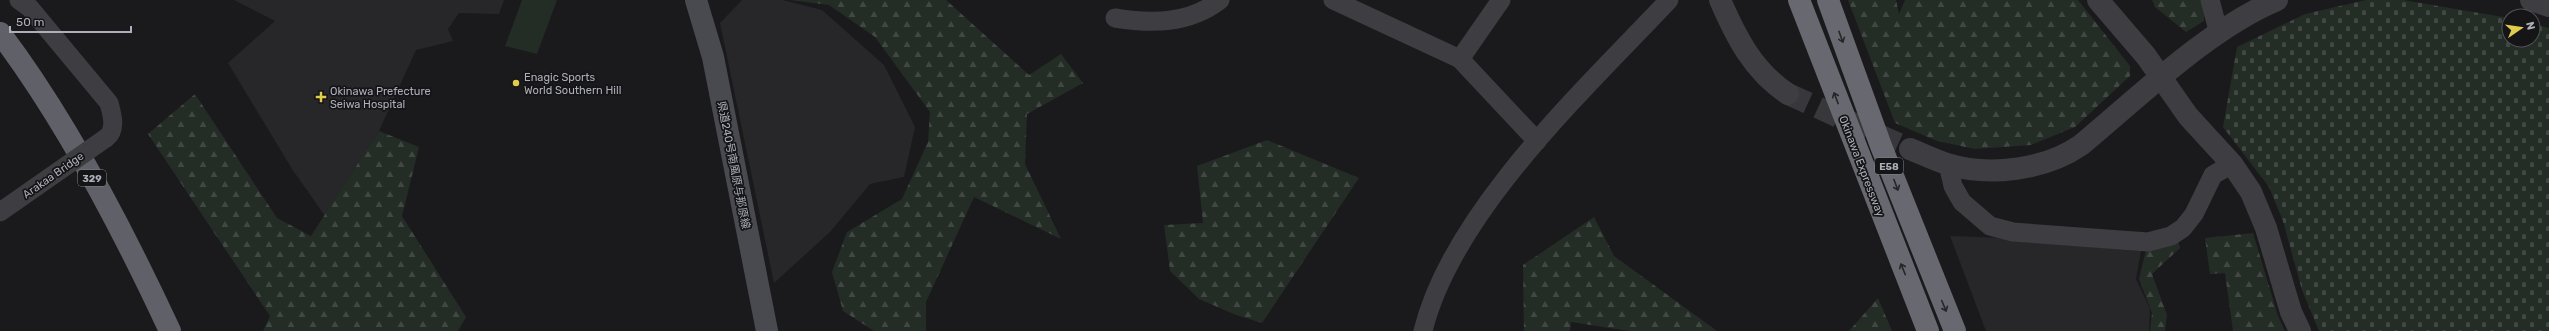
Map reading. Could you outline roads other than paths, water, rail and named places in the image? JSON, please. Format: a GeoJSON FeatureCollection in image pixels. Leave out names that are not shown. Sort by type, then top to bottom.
{"type":"FeatureCollection","features":[{"type":"Feature","properties":{"kind":"highway","name":"Okinawa Expressway"},"geometry":{"type":"LineString","coordinates":[[1799,0],[1928,331]]}},
{"type":"Feature","properties":{"kind":"highway","name":"E58"},"geometry":{"type":"LineString","coordinates":[[1828,0],[1881,146],[1955,331]]}},
{"type":"Feature","properties":{"kind":"highway","name":"329"},"geometry":{"type":"LineString","coordinates":[[0,33],[51,109],[97,188],[170,331]]}},
{"type":"Feature","properties":{"kind":"main road","name":"県道240号南風原与那原線"},"geometry":{"type":"LineString","coordinates":[[696,0],[718,82],[767,331]]}},
{"type":"Feature","properties":{"kind":"street","name":"Arakaa Bridge"},"geometry":{"type":"LineString","coordinates":[[0,212],[110,135],[114,121],[109,103],[30,8],[19,0]]}},
{"type":"Feature","properties":{"kind":"street"},"geometry":{"type":"LineString","coordinates":[[1116,18],[1147,23],[1166,22],[1189,16],[1220,0]]}},
{"type":"Feature","properties":{"kind":"street"},"geometry":{"type":"LineString","coordinates":[[1333,0],[1460,59],[1537,141]]}},
{"type":"Feature","properties":{"kind":"street"},"geometry":{"type":"LineString","coordinates":[[1460,59],[1501,0]]}},
{"type":"Feature","properties":{"kind":"street"},"geometry":{"type":"LineString","coordinates":[[1423,331],[1436,291],[1454,255],[1474,224],[1537,141],[1669,0]]}},
{"type":"Feature","properties":{"kind":"street"},"geometry":{"type":"LineString","coordinates":[[1720,0],[1734,31],[1756,68],[1771,82],[1788,94]]}},
{"type":"Feature","properties":{"kind":"street"},"geometry":{"type":"LineString","coordinates":[[2098,0],[2146,56],[2188,116],[2232,164],[2251,192],[2266,228],[2291,312],[2300,331]]}},
{"type":"Feature","properties":{"kind":"street"},"geometry":{"type":"LineString","coordinates":[[2210,0],[2219,34]]}},
{"type":"Feature","properties":{"kind":"street"},"geometry":{"type":"LineString","coordinates":[[1910,149],[1948,164],[1975,170],[2016,168],[2058,157],[2081,144],[2219,34],[2248,14],[2277,0]]}},
{"type":"Feature","properties":{"kind":"street"},"geometry":{"type":"LineString","coordinates":[[2531,0],[2549,6]]}},
{"type":"Feature","properties":{"kind":"street"},"geometry":{"type":"LineString","coordinates":[[1948,164],[1953,186],[1962,202],[1990,226],[2013,232],[2148,242],[2171,236],[2182,228],[2194,214],[2213,175],[2232,164]]}},
{"type":"Feature","properties":{"kind":"tunnel"},"geometry":{"type":"LineString","coordinates":[[1788,94],[1910,149]]}},
{"type":"Feature","properties":{"kind":"place","name":"Enagic Sports World Southern Hill"},"geometry":{"type":"Point","coordinates":[516,83]}},
{"type":"Feature","properties":{"kind":"place","name":"Okinawa Prefecture Seiwa Hospital"},"geometry":{"type":"Point","coordinates":[321,97]}}]}
